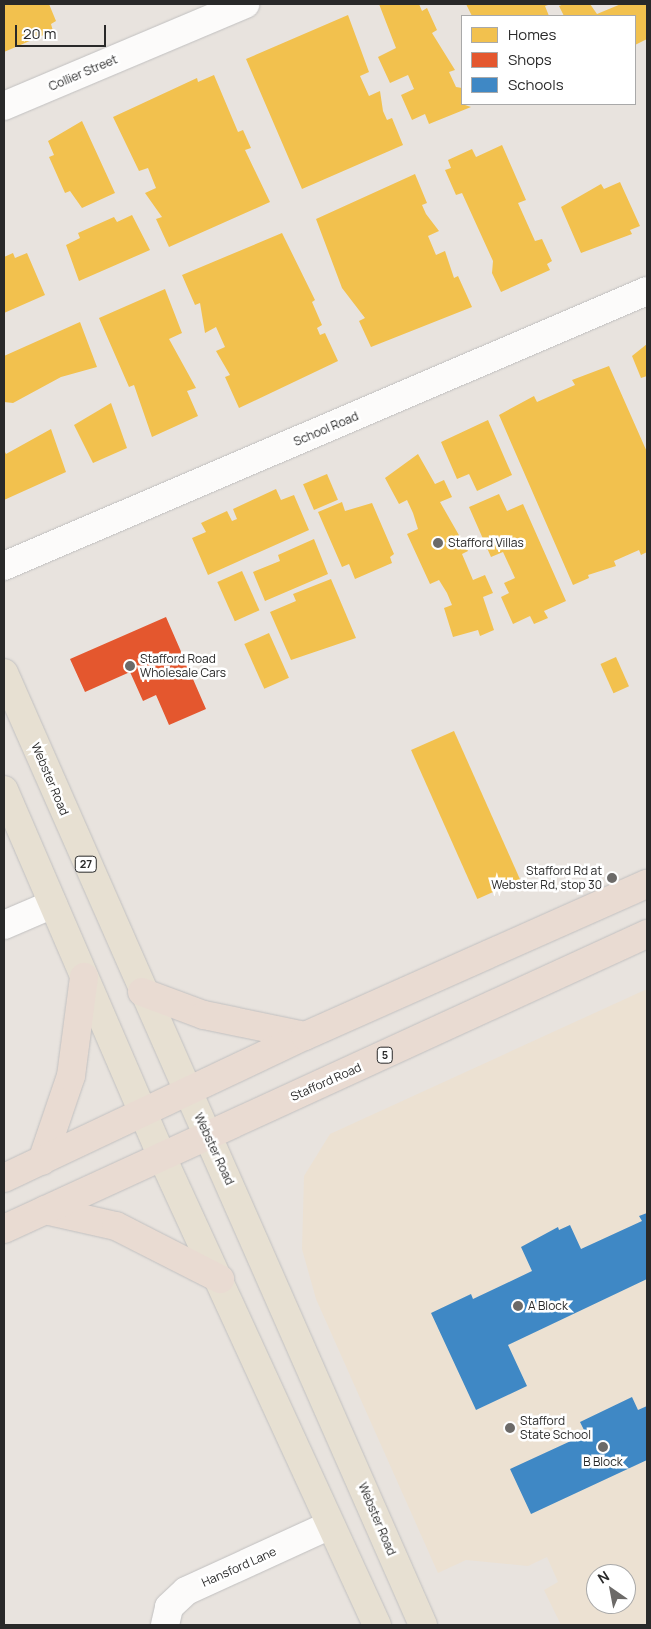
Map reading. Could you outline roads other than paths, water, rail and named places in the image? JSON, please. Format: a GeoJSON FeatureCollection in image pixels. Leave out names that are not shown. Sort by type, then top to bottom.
{"type":"FeatureCollection","features":[{"type":"Feature","properties":{"kind":"highway"},"geometry":{"type":"LineString","coordinates":[[4,1178],[305,1036],[647,884]]}},
{"type":"Feature","properties":{"kind":"highway","name":"Stafford Road"},"geometry":{"type":"LineString","coordinates":[[4,1229],[647,934]]}},
{"type":"Feature","properties":{"kind":"highway"},"geometry":{"type":"LineString","coordinates":[[42,1161],[71,1076],[84,977]]}},
{"type":"Feature","properties":{"kind":"highway"},"geometry":{"type":"LineString","coordinates":[[142,992],[204,1015],[305,1036]]}},
{"type":"Feature","properties":{"kind":"highway"},"geometry":{"type":"LineString","coordinates":[[46,1210],[116,1226],[220,1279]]}},
{"type":"Feature","properties":{"kind":"main road","name":"Webster Road"},"geometry":{"type":"LineString","coordinates":[[4,673],[142,992],[208,1136],[418,1623]]}},
{"type":"Feature","properties":{"kind":"main road"},"geometry":{"type":"LineString","coordinates":[[4,790],[162,1157],[220,1279],[377,1625]]}},
{"type":"Feature","properties":{"kind":"street","name":"Collier Street"},"geometry":{"type":"LineString","coordinates":[[4,106],[245,4]]}},
{"type":"Feature","properties":{"kind":"street","name":"School Road"},"geometry":{"type":"LineString","coordinates":[[4,566],[647,291]]}},
{"type":"Feature","properties":{"kind":"street"},"geometry":{"type":"LineString","coordinates":[[4,925],[53,904]]}},
{"type":"Feature","properties":{"kind":"street","name":"Hansford Lane"},"geometry":{"type":"LineString","coordinates":[[165,1625],[169,1606],[186,1591],[330,1525]]}},
{"type":"Feature","properties":{"kind":"place","name":"Stafford Villas"},"geometry":{"type":"Point","coordinates":[438,543]}},
{"type":"Feature","properties":{"kind":"place","name":"Stafford Road Wholesale Cars"},"geometry":{"type":"Point","coordinates":[130,666]}},
{"type":"Feature","properties":{"kind":"place","name":"Stafford Rd at Webster Rd, stop 30"},"geometry":{"type":"Point","coordinates":[612,878]}},
{"type":"Feature","properties":{"kind":"place","name":"A Block"},"geometry":{"type":"Point","coordinates":[518,1306]}},
{"type":"Feature","properties":{"kind":"place","name":"Stafford State School"},"geometry":{"type":"Point","coordinates":[510,1428]}},
{"type":"Feature","properties":{"kind":"place","name":"B Block"},"geometry":{"type":"Point","coordinates":[603,1447]}}]}
